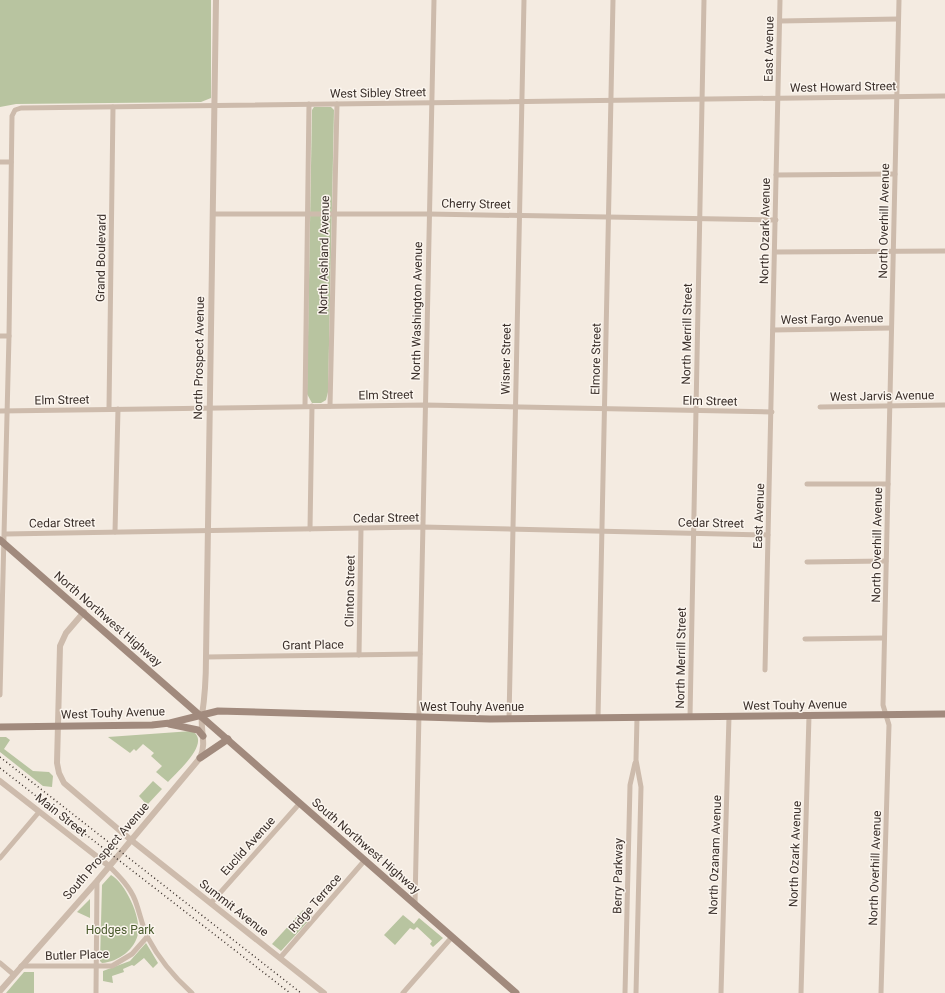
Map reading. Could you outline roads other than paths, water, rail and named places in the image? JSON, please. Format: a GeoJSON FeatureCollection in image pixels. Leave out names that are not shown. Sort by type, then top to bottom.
{"type":"FeatureCollection","features":[{"type":"Feature","properties":{"kind":"main road","name":"North Northwest Highway"},"geometry":{"type":"LineString","coordinates":[[3,539],[202,715]]}},
{"type":"Feature","properties":{"kind":"main road","name":"West Touhy Avenue"},"geometry":{"type":"LineString","coordinates":[[0,727],[165,723],[218,711],[419,718],[509,719],[945,714]]}},
{"type":"Feature","properties":{"kind":"main road","name":"South Northwest Highway"},"geometry":{"type":"LineString","coordinates":[[202,715],[516,993]]}},
{"type":"Feature","properties":{"kind":"main road"},"geometry":{"type":"LineString","coordinates":[[165,723],[193,728],[198,730],[203,736]]}},
{"type":"Feature","properties":{"kind":"main road"},"geometry":{"type":"LineString","coordinates":[[200,758],[228,739]]}},
{"type":"Feature","properties":{"kind":"street","name":"North Prospect Avenue"},"geometry":{"type":"LineString","coordinates":[[202,715],[205,706],[206,656],[216,0]]}},
{"type":"Feature","properties":{"kind":"street","name":"North Washington Avenue"},"geometry":{"type":"LineString","coordinates":[[415,904],[434,0]]}},
{"type":"Feature","properties":{"kind":"street","name":"Wisner Street"},"geometry":{"type":"LineString","coordinates":[[509,719],[524,0]]}},
{"type":"Feature","properties":{"kind":"street","name":"Elmore Street"},"geometry":{"type":"LineString","coordinates":[[598,718],[613,0]]}},
{"type":"Feature","properties":{"kind":"street","name":"North Merrill Street"},"geometry":{"type":"LineString","coordinates":[[690,717],[704,0]]}},
{"type":"Feature","properties":{"kind":"street","name":"East Avenue"},"geometry":{"type":"LineString","coordinates":[[778,98],[780,0]]}},
{"type":"Feature","properties":{"kind":"street","name":"North Overhill Avenue"},"geometry":{"type":"LineString","coordinates":[[881,993],[889,725],[883,705],[884,638],[899,0]]}},
{"type":"Feature","properties":{"kind":"street"},"geometry":{"type":"LineString","coordinates":[[780,21],[898,19]]}},
{"type":"Feature","properties":{"kind":"street","name":"West Howard Street"},"geometry":{"type":"LineString","coordinates":[[741,98],[945,96]]}},
{"type":"Feature","properties":{"kind":"street","name":"West Sibley Street"},"geometry":{"type":"LineString","coordinates":[[11,162],[12,116],[14,110],[21,108],[741,98]]}},
{"type":"Feature","properties":{"kind":"street","name":"North Ozark Avenue"},"geometry":{"type":"LineString","coordinates":[[773,363],[778,98]]}},
{"type":"Feature","properties":{"kind":"street","name":"North Ashland Avenue"},"geometry":{"type":"LineString","coordinates":[[305,406],[309,104]]}},
{"type":"Feature","properties":{"kind":"street","name":"North Ashland Avenue"},"geometry":{"type":"LineString","coordinates":[[330,406],[337,104]]}},
{"type":"Feature","properties":{"kind":"street","name":"Grand Boulevard"},"geometry":{"type":"LineString","coordinates":[[109,409],[113,107]]}},
{"type":"Feature","properties":{"kind":"street"},"geometry":{"type":"LineString","coordinates":[[0,162],[11,162],[9,336],[0,695]]}},
{"type":"Feature","properties":{"kind":"street"},"geometry":{"type":"LineString","coordinates":[[776,175],[895,174]]}},
{"type":"Feature","properties":{"kind":"street","name":"Cherry Street"},"geometry":{"type":"LineString","coordinates":[[213,214],[430,214],[776,220]]}},
{"type":"Feature","properties":{"kind":"street"},"geometry":{"type":"LineString","coordinates":[[775,252],[945,251]]}},
{"type":"Feature","properties":{"kind":"street","name":"West Fargo Avenue"},"geometry":{"type":"LineString","coordinates":[[774,330],[891,328]]}},
{"type":"Feature","properties":{"kind":"street"},"geometry":{"type":"LineString","coordinates":[[0,336],[9,336]]}},
{"type":"Feature","properties":{"kind":"street","name":"East Avenue"},"geometry":{"type":"LineString","coordinates":[[765,670],[773,363]]}},
{"type":"Feature","properties":{"kind":"street","name":"Elm Street"},"geometry":{"type":"LineString","coordinates":[[0,411],[425,405],[772,412]]}},
{"type":"Feature","properties":{"kind":"street","name":"West Jarvis Avenue"},"geometry":{"type":"LineString","coordinates":[[820,407],[945,405]]}},
{"type":"Feature","properties":{"kind":"street"},"geometry":{"type":"LineString","coordinates":[[310,529],[312,406]]}},
{"type":"Feature","properties":{"kind":"street"},"geometry":{"type":"LineString","coordinates":[[115,532],[118,409]]}},
{"type":"Feature","properties":{"kind":"street"},"geometry":{"type":"LineString","coordinates":[[807,484],[888,484]]}},
{"type":"Feature","properties":{"kind":"street","name":"Cedar Street"},"geometry":{"type":"LineString","coordinates":[[3,539],[115,532],[423,527],[768,534]]}},
{"type":"Feature","properties":{"kind":"street","name":"Clinton Street"},"geometry":{"type":"LineString","coordinates":[[359,655],[361,528]]}},
{"type":"Feature","properties":{"kind":"street"},"geometry":{"type":"LineString","coordinates":[[807,562],[886,561]]}},
{"type":"Feature","properties":{"kind":"street","name":"Summit Avenue"},"geometry":{"type":"LineString","coordinates":[[84,612],[66,633],[60,646],[58,766],[64,783],[131,840],[324,993]]}},
{"type":"Feature","properties":{"kind":"street"},"geometry":{"type":"LineString","coordinates":[[805,639],[884,638]]}},
{"type":"Feature","properties":{"kind":"street","name":"Grant Place"},"geometry":{"type":"LineString","coordinates":[[206,656],[420,654]]}},
{"type":"Feature","properties":{"kind":"street"},"geometry":{"type":"LineString","coordinates":[[200,758],[203,751],[202,715]]}},
{"type":"Feature","properties":{"kind":"street","name":"North Ozark Avenue"},"geometry":{"type":"LineString","coordinates":[[801,993],[809,716]]}},
{"type":"Feature","properties":{"kind":"street","name":"North Ozanam Avenue"},"geometry":{"type":"LineString","coordinates":[[721,993],[729,717]]}},
{"type":"Feature","properties":{"kind":"street","name":"Berry Parkway"},"geometry":{"type":"LineString","coordinates":[[636,993],[641,787],[636,760],[637,718]]}},
{"type":"Feature","properties":{"kind":"street","name":"South Prospect Avenue"},"geometry":{"type":"LineString","coordinates":[[0,991],[13,974],[97,881],[200,758]]}},
{"type":"Feature","properties":{"kind":"street","name":"Berry Parkway"},"geometry":{"type":"LineString","coordinates":[[625,993],[630,785],[636,760]]}},
{"type":"Feature","properties":{"kind":"street","name":"Main Street"},"geometry":{"type":"LineString","coordinates":[[0,781],[109,866]]}},
{"type":"Feature","properties":{"kind":"street","name":"Euclid Avenue"},"geometry":{"type":"LineString","coordinates":[[211,903],[300,803]]}},
{"type":"Feature","properties":{"kind":"street"},"geometry":{"type":"LineString","coordinates":[[0,858],[39,812]]}},
{"type":"Feature","properties":{"kind":"street","name":"Ridge Terrace"},"geometry":{"type":"LineString","coordinates":[[280,958],[365,860]]}},
{"type":"Feature","properties":{"kind":"street"},"geometry":{"type":"LineString","coordinates":[[109,866],[123,881],[134,898],[147,936],[163,963],[192,993]]}},
{"type":"Feature","properties":{"kind":"street"},"geometry":{"type":"LineString","coordinates":[[96,993],[97,881]]}},
{"type":"Feature","properties":{"kind":"street","name":"Butler Place"},"geometry":{"type":"LineString","coordinates":[[21,966],[112,966],[123,961],[132,954],[147,936]]}},
{"type":"Feature","properties":{"kind":"street"},"geometry":{"type":"LineString","coordinates":[[403,993],[452,937]]}},
{"type":"Feature","properties":{"kind":"street"},"geometry":{"type":"LineString","coordinates":[[0,963],[13,974]]}},
{"type":"Feature","properties":{"kind":"railway"},"geometry":{"type":"LineString","coordinates":[[0,757],[301,993]]}},
{"type":"Feature","properties":{"kind":"railway"},"geometry":{"type":"LineString","coordinates":[[0,768],[290,993]]}},
{"type":"Feature","properties":{"kind":"park label","name":"Hodges Park"},"geometry":{"type":"Point","coordinates":[120,930]}}]}
